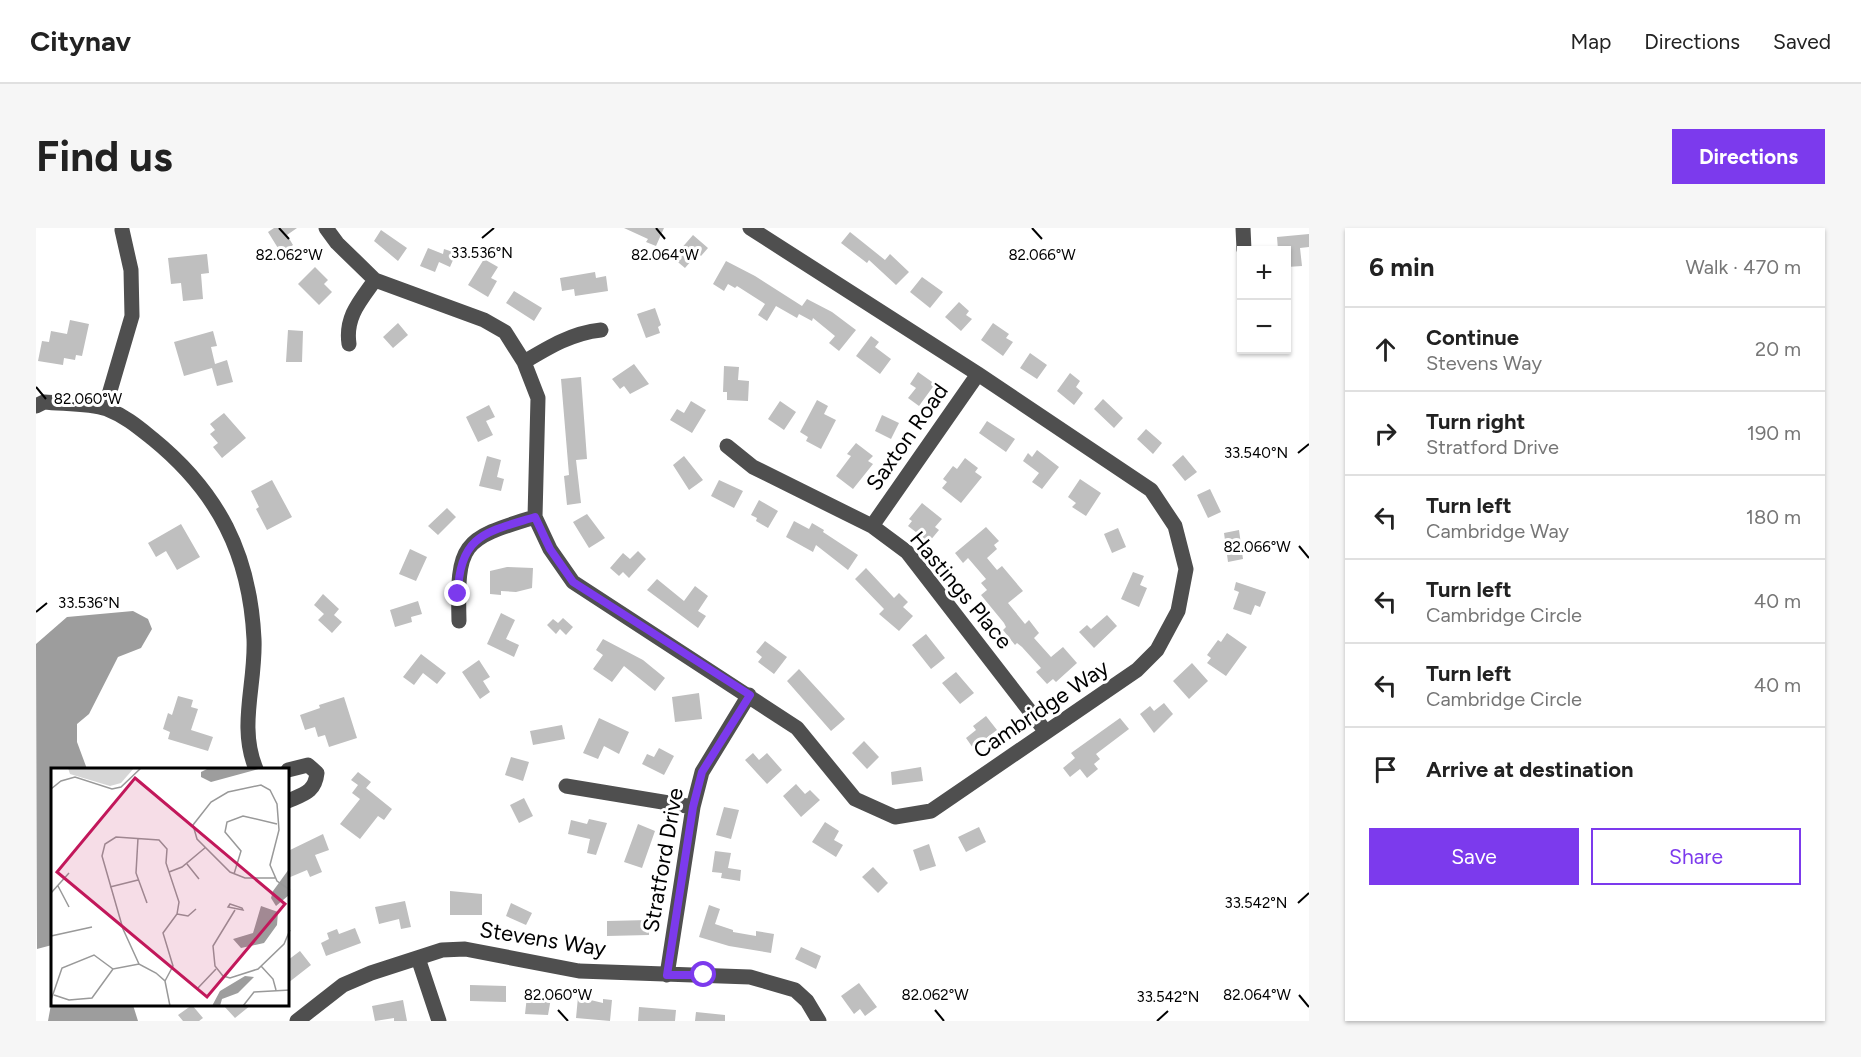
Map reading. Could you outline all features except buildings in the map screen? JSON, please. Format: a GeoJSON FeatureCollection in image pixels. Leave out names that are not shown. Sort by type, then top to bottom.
{"type":"FeatureCollection","features":[{"type":"Feature","properties":{"kind":"street"},"geometry":{"type":"LineString","coordinates":[[326,228],[337,243],[375,280],[484,320],[505,332],[524,362],[569,338],[584,332],[601,330]]}},
{"type":"Feature","properties":{"kind":"street","name":"Cambridge Way"},"geometry":{"type":"LineString","coordinates":[[524,362],[537,398],[535,517],[550,549],[573,582],[750,695],[797,728],[855,799],[895,817],[931,811],[1137,670],[1157,650],[1178,611],[1186,569],[1175,526],[1151,490],[978,374],[750,228]]}},
{"type":"Feature","properties":{"kind":"street"},"geometry":{"type":"LineString","coordinates":[[1243,228],[1244,246]]}},
{"type":"Feature","properties":{"kind":"street"},"geometry":{"type":"LineString","coordinates":[[105,408],[132,316],[131,270],[122,230]]}},
{"type":"Feature","properties":{"kind":"street"},"geometry":{"type":"LineString","coordinates":[[349,344],[347,329],[352,312],[375,280]]}},
{"type":"Feature","properties":{"kind":"street","name":"Saxton Road"},"geometry":{"type":"LineString","coordinates":[[872,526],[978,374]]}},
{"type":"Feature","properties":{"kind":"street"},"geometry":{"type":"LineString","coordinates":[[36,406],[44,402],[105,408],[127,418],[175,457],[218,509],[239,550],[251,600],[254,631],[253,676],[246,721],[250,754],[256,768]]}},
{"type":"Feature","properties":{"kind":"street","name":"Hastings Place"},"geometry":{"type":"LineString","coordinates":[[727,446],[753,467],[872,526],[907,552],[1046,732]]}},
{"type":"Feature","properties":{"kind":"street"},"geometry":{"type":"LineString","coordinates":[[459,621],[458,567],[465,554],[478,538],[496,529],[535,517]]}},
{"type":"Feature","properties":{"kind":"street","name":"Stratford Drive"},"geometry":{"type":"LineString","coordinates":[[667,975],[693,807],[702,772],[750,695]]}},
{"type":"Feature","properties":{"kind":"street"},"geometry":{"type":"LineString","coordinates":[[290,770],[308,765],[317,773],[315,785],[308,793],[290,800]]}},
{"type":"Feature","properties":{"kind":"street"},"geometry":{"type":"LineString","coordinates":[[566,786],[693,807]]}},
{"type":"Feature","properties":{"kind":"street","name":"Stevens Way"},"geometry":{"type":"LineString","coordinates":[[297,1021],[343,985],[370,973],[442,950],[465,949],[579,971],[750,977],[795,990],[807,1001],[819,1021]]}},
{"type":"Feature","properties":{"kind":"street"},"geometry":{"type":"LineString","coordinates":[[418,958],[439,1021]]}},
{"type":"Feature","properties":{"kind":"shaded area"},"geometry":{"type":"Polygon","coordinates":[[[133,611],[148,619],[152,629],[141,648],[118,657],[89,714],[77,724],[77,742],[87,768],[51,768],[51,945],[37,949],[36,644],[67,617],[133,611]]]}},
{"type":"Feature","properties":{"kind":"shaded area"},"geometry":{"type":"Polygon","coordinates":[[[51,1004],[133,1006],[138,1021],[48,1021],[51,1004]]]}},
{"type":"Feature","properties":{"kind":"route"},"geometry":{"type":"LineString","coordinates":[[458,594],[458,567],[478,538],[496,529],[535,517],[550,549],[573,582],[750,695],[702,772],[693,807],[667,975],[704,975]]}}]}
